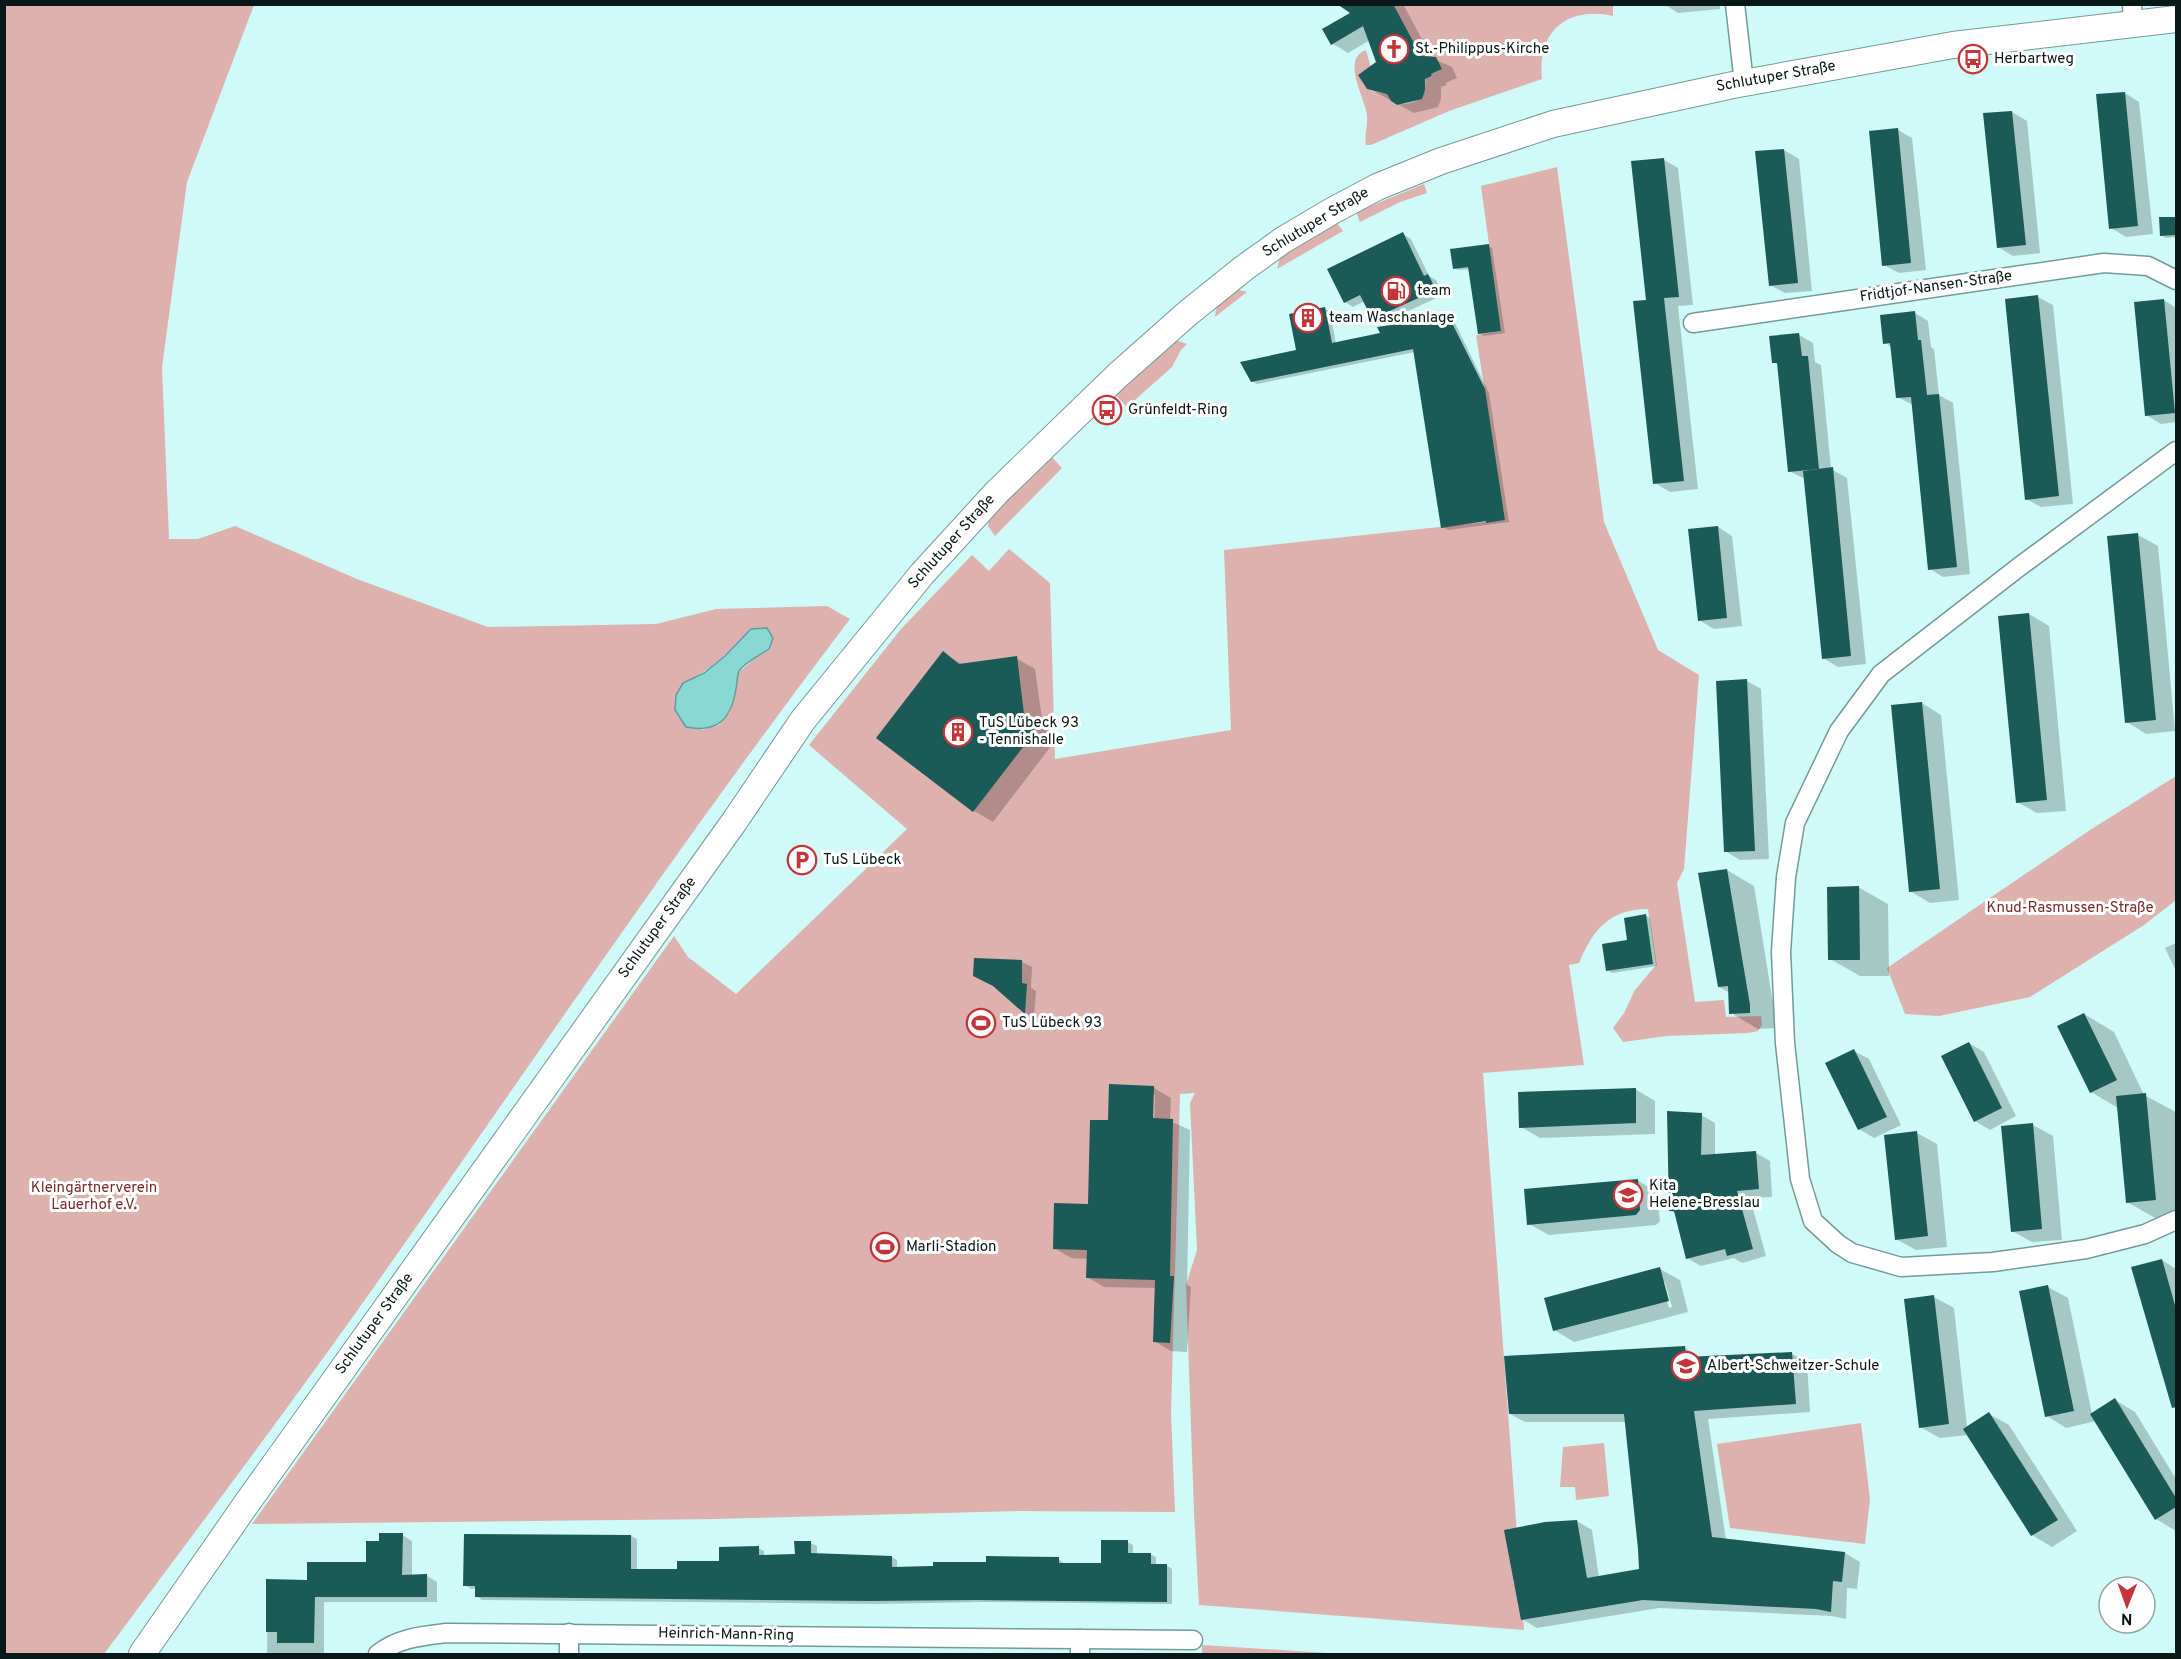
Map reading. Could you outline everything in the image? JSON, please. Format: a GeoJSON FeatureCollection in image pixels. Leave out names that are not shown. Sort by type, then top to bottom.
{"type":"FeatureCollection","features":[{"type":"Feature","properties":{"kind":"main road","name":"Schlutuper Straße"},"geometry":{"type":"LineString","coordinates":[[142,1654],[247,1503],[734,822],[803,720],[922,573],[997,492],[1171,328],[1244,268],[1283,240],[1377,187],[1441,161],[1553,124],[1744,82],[2132,14],[2176,19]]}},
{"type":"Feature","properties":{"kind":"street"},"geometry":{"type":"LineString","coordinates":[[1735,4],[1737,39],[1744,82]]}},
{"type":"Feature","properties":{"kind":"street","name":"Fridtjof-Nansen-Straße"},"geometry":{"type":"LineString","coordinates":[[1693,323],[2104,263],[2148,266],[2176,280]]}},
{"type":"Feature","properties":{"kind":"street"},"geometry":{"type":"LineString","coordinates":[[2176,451],[2019,567],[1881,674],[1839,731],[1794,824],[1786,877],[1781,952],[1785,1043],[1800,1179],[1813,1221],[1851,1253],[1901,1267],[1993,1262],[2085,1249],[2145,1234],[2176,1220]]}},
{"type":"Feature","properties":{"kind":"street","name":"Heinrich-Mann-Ring"},"geometry":{"type":"LineString","coordinates":[[378,1654],[390,1645],[416,1636],[446,1633],[1080,1647],[1193,1640]]}},
{"type":"Feature","properties":{"kind":"street"},"geometry":{"type":"LineString","coordinates":[[569,1634],[569,1654]]}},
{"type":"Feature","properties":{"kind":"green space","name":"Kleingärtnerverein Lauerhof e.V."},"geometry":{"type":"Polygon","coordinates":[[[5,5],[254,5],[187,182],[162,367],[169,539],[198,539],[235,526],[357,579],[488,627],[656,624],[716,609],[827,606],[850,619],[671,863],[347,1325],[104,1654],[5,1654],[5,5]],[[751,629],[720,660],[683,683],[702,730],[719,725],[730,712],[739,672],[769,649],[751,629]]]}},
{"type":"Feature","properties":{"kind":"green space"},"geometry":{"type":"Polygon","coordinates":[[[1393,5],[1613,5],[1613,16],[1582,15],[1558,26],[1550,35],[1545,48],[1542,79],[1449,111],[1371,145],[1366,145],[1366,109],[1355,70],[1355,62],[1359,55],[1366,50],[1371,68],[1360,73],[1363,83],[1373,91],[1388,92],[1391,101],[1396,105],[1415,102],[1419,99],[1424,92],[1426,78],[1432,77],[1431,74],[1442,69],[1434,57],[1423,60],[1393,5]]]}},
{"type":"Feature","properties":{"kind":"green space"},"geometry":{"type":"Polygon","coordinates":[[[1557,167],[1604,522],[1658,650],[1699,675],[1684,869],[1677,883],[1695,1002],[1724,1000],[1726,1017],[1761,1016],[1762,1025],[1758,1031],[1748,1033],[1667,1036],[1623,1042],[1613,1028],[1624,1013],[1635,990],[1656,965],[1648,909],[1634,910],[1613,917],[1604,924],[1590,941],[1579,963],[1569,965],[1584,1065],[1483,1073],[1524,1630],[1199,1605],[1186,1285],[1197,1250],[1190,1103],[1195,1093],[1180,1094],[1171,1413],[1175,1512],[1020,1511],[714,1519],[252,1524],[674,936],[688,957],[736,994],[907,829],[809,745],[901,629],[972,555],[989,571],[1009,549],[1050,583],[1055,759],[1231,730],[1224,550],[1505,520],[1476,335],[1501,331],[1481,186],[1557,167]]]}},
{"type":"Feature","properties":{"kind":"green space"},"geometry":{"type":"Polygon","coordinates":[[[1424,184],[1427,193],[1400,202],[1360,222],[1356,212],[1424,184]]]}},
{"type":"Feature","properties":{"kind":"green space"},"geometry":{"type":"Polygon","coordinates":[[[1336,222],[1343,231],[1277,269],[1280,257],[1336,222]]]}},
{"type":"Feature","properties":{"kind":"green space"},"geometry":{"type":"Polygon","coordinates":[[[1233,291],[1247,292],[1215,317],[1217,305],[1233,291]]]}},
{"type":"Feature","properties":{"kind":"green space"},"geometry":{"type":"Polygon","coordinates":[[[1176,340],[1187,344],[1172,367],[1127,407],[1115,394],[1176,340]]]}},
{"type":"Feature","properties":{"kind":"green space"},"geometry":{"type":"Polygon","coordinates":[[[1050,455],[1062,468],[995,536],[988,526],[990,514],[1050,455]]]}},
{"type":"Feature","properties":{"kind":"green space","name":"Knud-Rasmussen-Straße"},"geometry":{"type":"Polygon","coordinates":[[[2176,776],[2176,900],[2144,925],[2030,997],[1939,1016],[1905,1014],[1887,968],[2090,830],[2176,776]]]}},
{"type":"Feature","properties":{"kind":"green space"},"geometry":{"type":"Polygon","coordinates":[[[1861,1423],[1870,1499],[1865,1544],[1730,1528],[1717,1444],[1861,1423]]]}},
{"type":"Feature","properties":{"kind":"green space"},"geometry":{"type":"Polygon","coordinates":[[[1604,1443],[1609,1496],[1576,1500],[1575,1487],[1560,1487],[1563,1447],[1604,1443]]]}},
{"type":"Feature","properties":{"kind":"green space"},"geometry":{"type":"Polygon","coordinates":[[[1202,1645],[1342,1654],[1185,1654],[1202,1653],[1202,1645]]]}},
{"type":"Feature","properties":{"kind":"water"},"geometry":{"type":"Polygon","coordinates":[[[767,628],[773,638],[769,649],[739,671],[734,700],[726,716],[714,726],[686,727],[675,710],[676,695],[683,683],[704,673],[725,656],[751,629],[767,628]]]}},
{"type":"Feature","properties":{"kind":"building","name":"St.-Philippus-Kirche"},"geometry":{"type":"Polygon","coordinates":[[[1337,4],[1393,4],[1421,56],[1436,57],[1442,69],[1425,79],[1422,99],[1397,105],[1387,94],[1367,89],[1358,75],[1376,62],[1363,26],[1331,45],[1322,29],[1350,13],[1337,4]]]}},
{"type":"Feature","properties":{"kind":"building"},"geometry":{"type":"Polygon","coordinates":[[[2125,92],[2138,226],[2109,229],[2096,94],[2125,92]]]}},
{"type":"Feature","properties":{"kind":"building"},"geometry":{"type":"Polygon","coordinates":[[[2012,111],[2026,245],[1997,248],[1983,113],[2012,111]]]}},
{"type":"Feature","properties":{"kind":"building"},"geometry":{"type":"Polygon","coordinates":[[[1898,128],[1911,263],[1882,266],[1869,131],[1898,128]]]}},
{"type":"Feature","properties":{"kind":"building"},"geometry":{"type":"Polygon","coordinates":[[[1784,149],[1798,283],[1769,286],[1755,151],[1784,149]]]}},
{"type":"Feature","properties":{"kind":"building"},"geometry":{"type":"Polygon","coordinates":[[[1664,158],[1679,297],[1664,298],[1684,481],[1653,484],[1633,301],[1646,300],[1631,161],[1664,158]]]}},
{"type":"Feature","properties":{"kind":"building"},"geometry":{"type":"Polygon","coordinates":[[[2159,217],[2176,217],[2176,235],[2160,236],[2159,217]]]}},
{"type":"Feature","properties":{"kind":"building"},"geometry":{"type":"Polygon","coordinates":[[[1403,232],[1424,276],[1428,274],[1436,290],[1372,319],[1360,295],[1344,303],[1327,269],[1403,232]]]}},
{"type":"Feature","properties":{"kind":"building"},"geometry":{"type":"Polygon","coordinates":[[[1489,244],[1501,331],[1478,334],[1468,267],[1453,269],[1450,249],[1489,244]]]}},
{"type":"Feature","properties":{"kind":"building"},"geometry":{"type":"Polygon","coordinates":[[[2038,295],[2059,496],[2025,500],[2005,299],[2038,295]]]}},
{"type":"Feature","properties":{"kind":"building"},"geometry":{"type":"Polygon","coordinates":[[[2164,299],[2175,413],[2145,416],[2134,302],[2164,299]]]}},
{"type":"Feature","properties":{"kind":"building"},"geometry":{"type":"Polygon","coordinates":[[[1325,307],[1332,343],[1380,333],[1377,327],[1449,317],[1485,389],[1505,520],[1441,528],[1413,349],[1251,382],[1240,362],[1296,350],[1289,314],[1325,307]]]}},
{"type":"Feature","properties":{"kind":"building"},"geometry":{"type":"Polygon","coordinates":[[[1915,311],[1918,340],[1921,340],[1927,395],[1939,394],[1957,567],[1928,570],[1911,397],[1896,398],[1890,343],[1883,344],[1880,315],[1915,311]]]}},
{"type":"Feature","properties":{"kind":"building"},"geometry":{"type":"Polygon","coordinates":[[[1799,333],[1802,356],[1808,356],[1819,469],[1788,472],[1777,363],[1772,363],[1769,336],[1799,333]]]}},
{"type":"Feature","properties":{"kind":"building"},"geometry":{"type":"Polygon","coordinates":[[[1833,467],[1851,656],[1822,659],[1803,471],[1833,467]]]}},
{"type":"Feature","properties":{"kind":"building"},"geometry":{"type":"Polygon","coordinates":[[[1718,526],[1727,618],[1698,621],[1688,529],[1718,526]]]}},
{"type":"Feature","properties":{"kind":"building"},"geometry":{"type":"Polygon","coordinates":[[[2138,533],[2156,720],[2125,723],[2107,536],[2138,533]]]}},
{"type":"Feature","properties":{"kind":"building"},"geometry":{"type":"Polygon","coordinates":[[[2029,613],[2047,800],[2016,803],[1998,616],[2029,613]]]}},
{"type":"Feature","properties":{"kind":"building","name":"TuS Lübeck 93 - Tennishalle"},"geometry":{"type":"Polygon","coordinates":[[[943,651],[959,664],[1017,656],[1024,714],[1040,725],[973,812],[876,738],[943,651]]]}},
{"type":"Feature","properties":{"kind":"building"},"geometry":{"type":"Polygon","coordinates":[[[1747,679],[1755,851],[1724,852],[1716,681],[1747,679]]]}},
{"type":"Feature","properties":{"kind":"building"},"geometry":{"type":"Polygon","coordinates":[[[1922,702],[1940,889],[1909,892],[1891,705],[1922,702]]]}},
{"type":"Feature","properties":{"kind":"building"},"geometry":{"type":"Polygon","coordinates":[[[1727,869],[1750,1013],[1729,1014],[1728,986],[1718,987],[1698,873],[1727,869]]]}},
{"type":"Feature","properties":{"kind":"building"},"geometry":{"type":"Polygon","coordinates":[[[1859,886],[1860,960],[1828,960],[1827,887],[1859,886]]]}},
{"type":"Feature","properties":{"kind":"building"},"geometry":{"type":"Polygon","coordinates":[[[1646,914],[1653,964],[1606,971],[1602,944],[1627,940],[1624,918],[1646,914]]]}},
{"type":"Feature","properties":{"kind":"building"},"geometry":{"type":"Polygon","coordinates":[[[974,958],[1022,960],[1022,983],[1027,984],[1025,1014],[993,986],[973,976],[974,958]]]}},
{"type":"Feature","properties":{"kind":"building"},"geometry":{"type":"Polygon","coordinates":[[[2084,1013],[2117,1080],[2090,1093],[2057,1026],[2084,1013]]]}},
{"type":"Feature","properties":{"kind":"building"},"geometry":{"type":"Polygon","coordinates":[[[1969,1042],[2002,1108],[1974,1122],[1941,1056],[1969,1042]]]}},
{"type":"Feature","properties":{"kind":"building"},"geometry":{"type":"Polygon","coordinates":[[[1854,1049],[1887,1117],[1858,1130],[1825,1063],[1854,1049]]]}},
{"type":"Feature","properties":{"kind":"building"},"geometry":{"type":"Polygon","coordinates":[[[1109,1084],[1154,1086],[1153,1118],[1173,1119],[1170,1276],[1174,1276],[1170,1343],[1153,1342],[1155,1280],[1086,1278],[1087,1250],[1053,1249],[1054,1203],[1088,1204],[1090,1120],[1108,1120],[1109,1084]]]}},
{"type":"Feature","properties":{"kind":"building"},"geometry":{"type":"Polygon","coordinates":[[[1636,1088],[1636,1123],[1519,1128],[1518,1092],[1636,1088]]]}},
{"type":"Feature","properties":{"kind":"building"},"geometry":{"type":"Polygon","coordinates":[[[2146,1093],[2156,1200],[2126,1203],[2116,1096],[2146,1093]]]}},
{"type":"Feature","properties":{"kind":"building"},"geometry":{"type":"Polygon","coordinates":[[[1667,1111],[1702,1113],[1701,1155],[1756,1151],[1759,1189],[1737,1191],[1753,1249],[1727,1256],[1725,1249],[1686,1259],[1674,1211],[1669,1211],[1667,1111]]]}},
{"type":"Feature","properties":{"kind":"building"},"geometry":{"type":"Polygon","coordinates":[[[2033,1123],[2042,1229],[2011,1232],[2001,1126],[2033,1123]]]}},
{"type":"Feature","properties":{"kind":"building"},"geometry":{"type":"Polygon","coordinates":[[[1917,1131],[1928,1236],[1895,1240],[1884,1135],[1917,1131]]]}},
{"type":"Feature","properties":{"kind":"building"},"geometry":{"type":"Polygon","coordinates":[[[1638,1179],[1640,1210],[1636,1215],[1527,1225],[1524,1189],[1638,1179]]]}},
{"type":"Feature","properties":{"kind":"building"},"geometry":{"type":"Polygon","coordinates":[[[2162,1259],[2176,1309],[2176,1407],[2172,1408],[2131,1267],[2162,1259]]]}},
{"type":"Feature","properties":{"kind":"building"},"geometry":{"type":"Polygon","coordinates":[[[1660,1267],[1669,1301],[1553,1331],[1544,1298],[1660,1267]]]}},
{"type":"Feature","properties":{"kind":"building"},"geometry":{"type":"Polygon","coordinates":[[[2048,1285],[2074,1411],[2045,1417],[2019,1291],[2048,1285]]]}},
{"type":"Feature","properties":{"kind":"building"},"geometry":{"type":"Polygon","coordinates":[[[1934,1295],[1949,1424],[1919,1428],[1904,1299],[1934,1295]]]}},
{"type":"Feature","properties":{"kind":"building"},"geometry":{"type":"Polygon","coordinates":[[[1685,1346],[1686,1357],[1792,1352],[1796,1404],[1694,1411],[1712,1537],[1845,1552],[1842,1582],[1833,1581],[1831,1612],[1816,1609],[1643,1600],[1521,1620],[1504,1530],[1545,1522],[1577,1520],[1587,1578],[1639,1569],[1638,1549],[1624,1414],[1509,1414],[1504,1356],[1685,1346]]]}},
{"type":"Feature","properties":{"kind":"building"},"geometry":{"type":"Polygon","coordinates":[[[2115,1398],[2176,1498],[2176,1507],[2155,1520],[2090,1414],[2115,1398]]]}},
{"type":"Feature","properties":{"kind":"building"},"geometry":{"type":"Polygon","coordinates":[[[1989,1412],[2058,1520],[2031,1536],[1963,1429],[1989,1412]]]}},
{"type":"Feature","properties":{"kind":"building"},"geometry":{"type":"Polygon","coordinates":[[[379,1533],[403,1533],[402,1575],[427,1574],[427,1597],[315,1597],[314,1643],[277,1643],[277,1632],[266,1632],[266,1579],[307,1580],[307,1562],[366,1562],[366,1541],[379,1541],[379,1533]]]}},
{"type":"Feature","properties":{"kind":"building"},"geometry":{"type":"Polygon","coordinates":[[[464,1534],[631,1535],[631,1569],[677,1569],[677,1561],[719,1561],[719,1547],[759,1546],[759,1555],[795,1554],[794,1541],[811,1541],[811,1553],[892,1556],[892,1567],[933,1566],[933,1562],[986,1562],[986,1556],[1059,1557],[1059,1563],[1101,1563],[1101,1540],[1128,1540],[1128,1553],[1151,1553],[1151,1564],[1167,1564],[1167,1602],[475,1597],[475,1586],[463,1586],[464,1534]]]}},
{"type":"Feature","properties":{"kind":"place","name":"St.-Philippus-Kirche"},"geometry":{"type":"Point","coordinates":[1394,49]}},
{"type":"Feature","properties":{"kind":"place","name":"Herbartweg"},"geometry":{"type":"Point","coordinates":[1973,59]}},
{"type":"Feature","properties":{"kind":"place","name":"team"},"geometry":{"type":"Point","coordinates":[1396,291]}},
{"type":"Feature","properties":{"kind":"place","name":"team Waschanlage"},"geometry":{"type":"Point","coordinates":[1308,318]}},
{"type":"Feature","properties":{"kind":"place","name":"Grünfeldt-Ring"},"geometry":{"type":"Point","coordinates":[1107,410]}},
{"type":"Feature","properties":{"kind":"place","name":"TuS Lübeck 93 - Tennishalle"},"geometry":{"type":"Point","coordinates":[958,732]}},
{"type":"Feature","properties":{"kind":"place","name":"TuS Lübeck"},"geometry":{"type":"Point","coordinates":[802,860]}},
{"type":"Feature","properties":{"kind":"place","name":"TuS Lübeck 93"},"geometry":{"type":"Point","coordinates":[981,1023]}},
{"type":"Feature","properties":{"kind":"place","name":"Kita Helene-Bresslau"},"geometry":{"type":"Point","coordinates":[1628,1195]}},
{"type":"Feature","properties":{"kind":"place","name":"Marli-Stadion"},"geometry":{"type":"Point","coordinates":[885,1247]}},
{"type":"Feature","properties":{"kind":"place","name":"Albert-Schweitzer-Schule"},"geometry":{"type":"Point","coordinates":[1686,1366]}}]}
